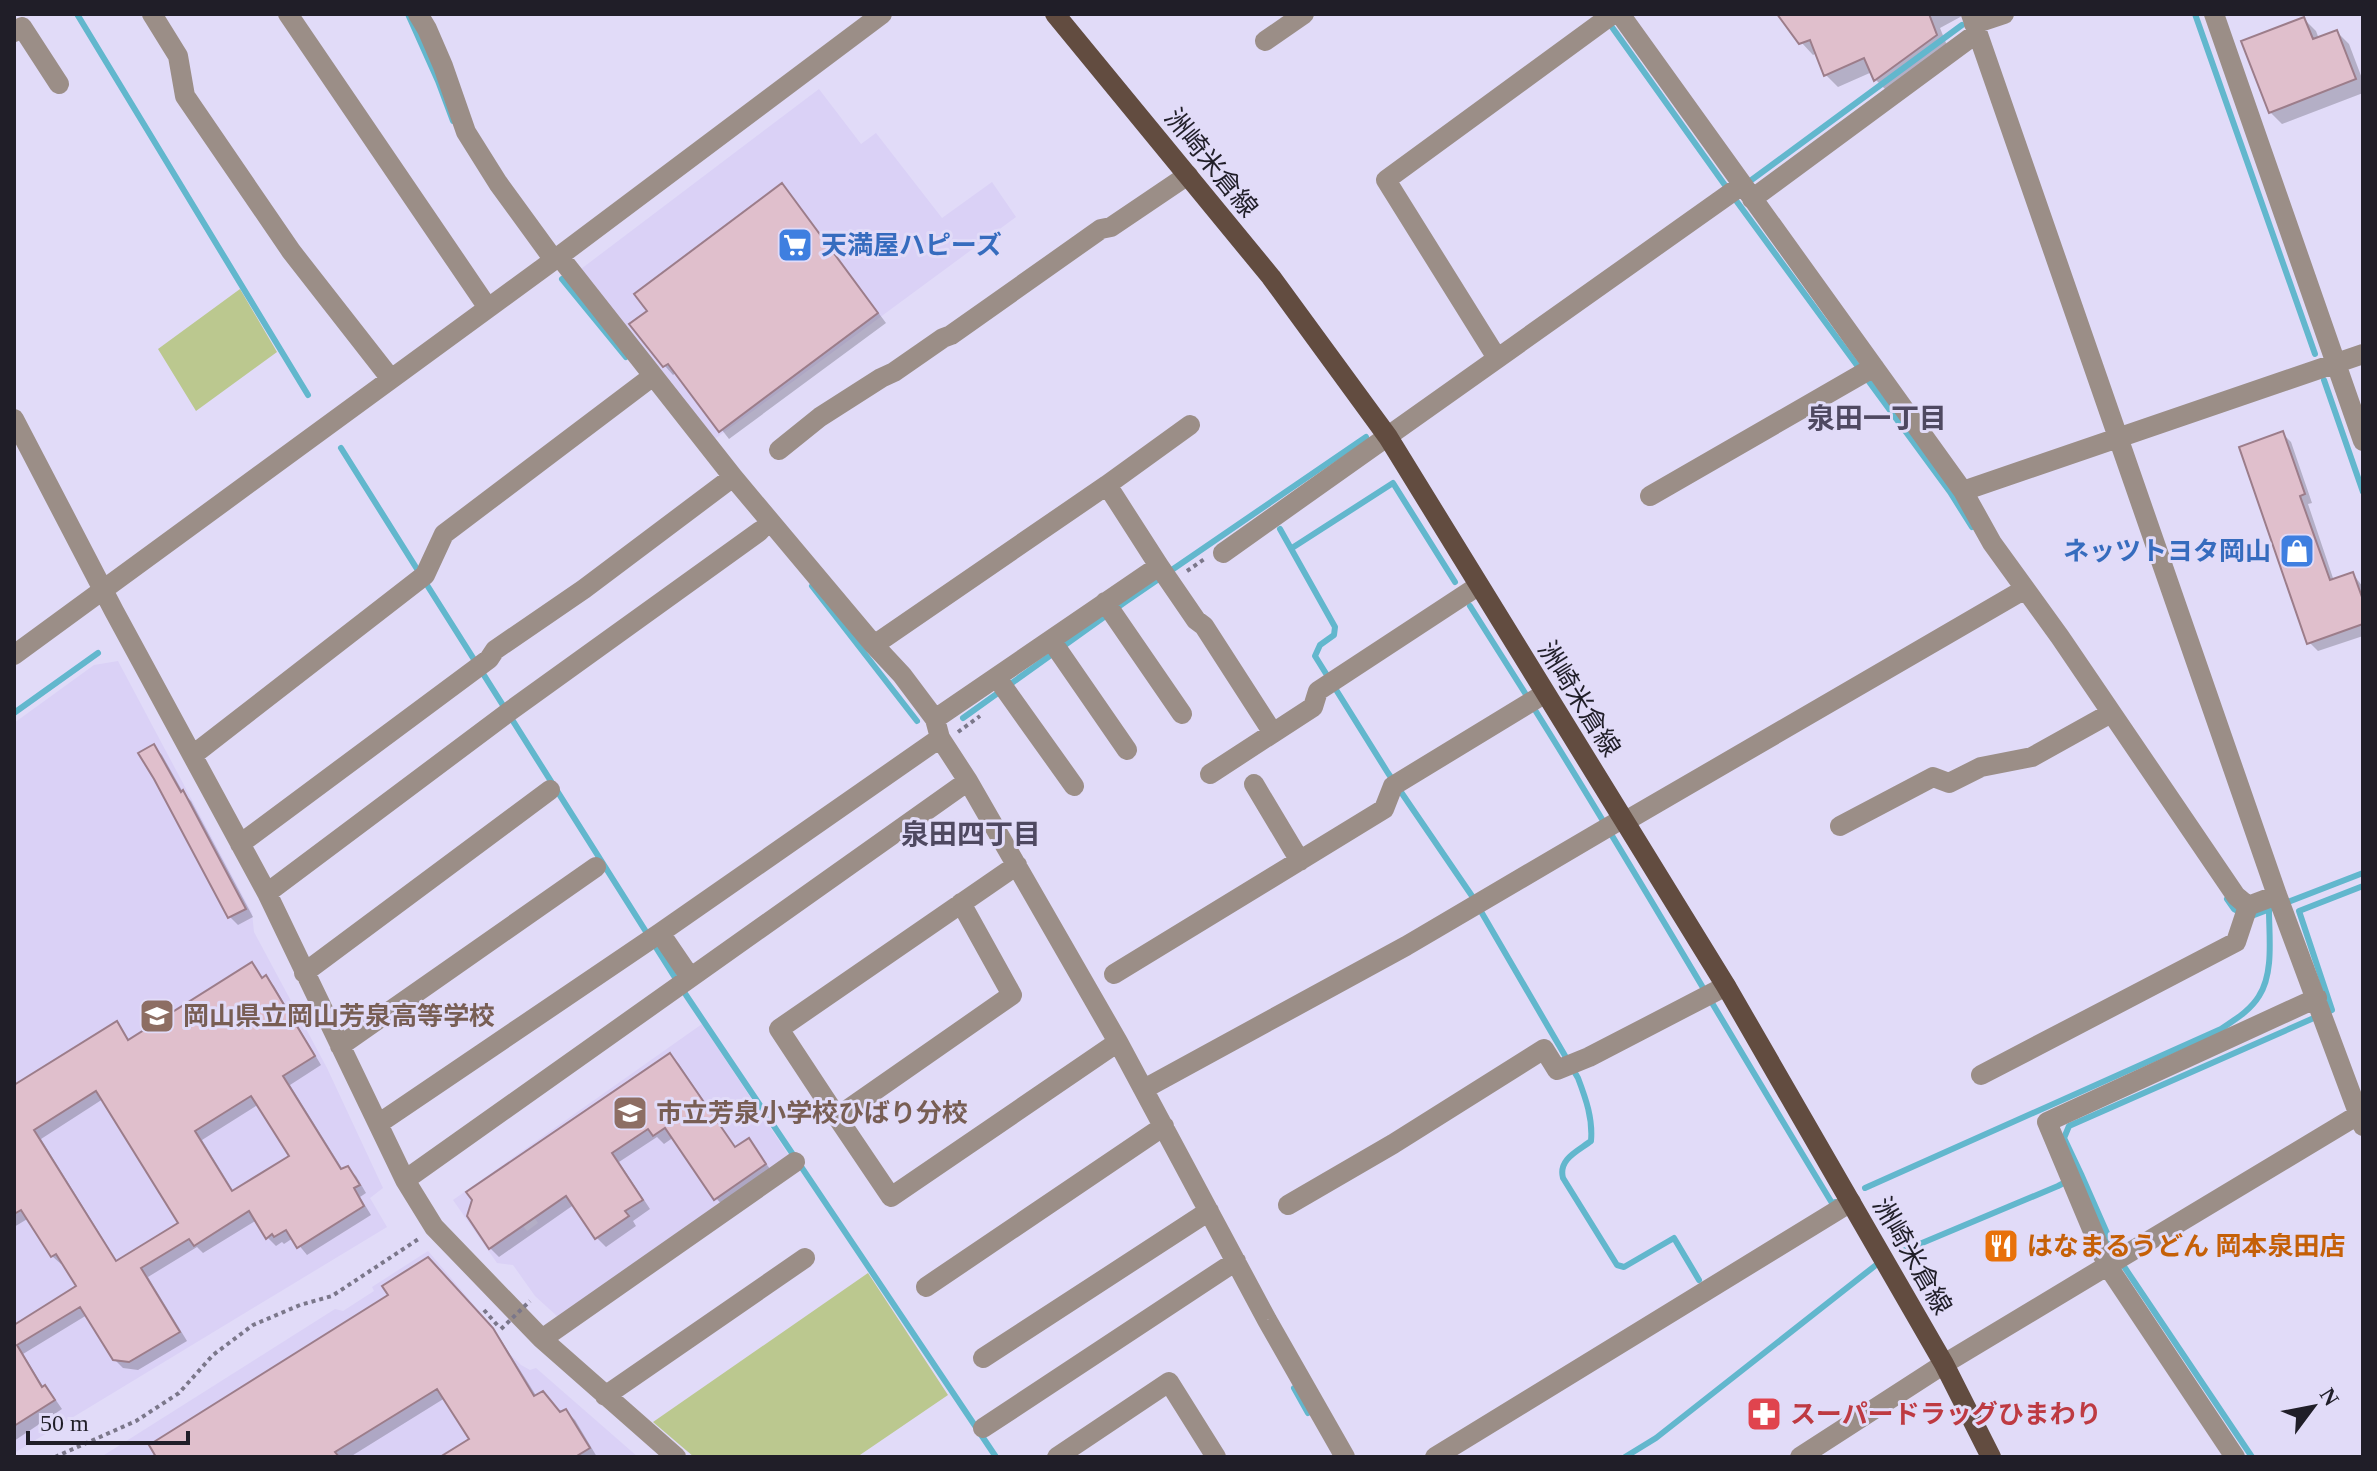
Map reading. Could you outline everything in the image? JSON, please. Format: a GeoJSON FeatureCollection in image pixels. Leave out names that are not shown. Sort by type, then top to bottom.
{"type":"FeatureCollection","features":[{"type":"Feature","properties":{"kind":"main road","name":"洲崎米倉線"},"geometry":{"type":"LineString","coordinates":[[1055,14],[1271,277],[1388,437],[1544,694],[1714,992],[1851,1202],[1944,1364],[1991,1457]]}},
{"type":"Feature","properties":{"kind":"street"},"geometry":{"type":"LineString","coordinates":[[152,14],[178,56],[185,96],[291,251],[391,379]]}},
{"type":"Feature","properties":{"kind":"street"},"geometry":{"type":"LineString","coordinates":[[288,14],[488,308]]}},
{"type":"Feature","properties":{"kind":"street"},"geometry":{"type":"LineString","coordinates":[[418,14],[443,66],[466,132],[498,183],[729,480],[902,675],[937,729],[1144,1089],[1158,1130],[1230,1265],[1345,1457]]}},
{"type":"Feature","properties":{"kind":"street"},"geometry":{"type":"LineString","coordinates":[[14,655],[556,258],[882,14]]}},
{"type":"Feature","properties":{"kind":"street"},"geometry":{"type":"LineString","coordinates":[[1265,41],[1304,14]]}},
{"type":"Feature","properties":{"kind":"street"},"geometry":{"type":"LineString","coordinates":[[1223,553],[1388,437],[1494,353],[1742,190],[1974,24],[2004,14]]}},
{"type":"Feature","properties":{"kind":"street"},"geometry":{"type":"LineString","coordinates":[[2214,14],[2363,441]]}},
{"type":"Feature","properties":{"kind":"street"},"geometry":{"type":"LineString","coordinates":[[1494,353],[1386,180],[1612,16],[1742,190],[1866,371],[1963,491],[2019,592],[2246,913],[2236,942],[1981,1075]]}},
{"type":"Feature","properties":{"kind":"street"},"geometry":{"type":"LineString","coordinates":[[1800,1457],[1944,1364],[2107,1265],[2362,1117],[2280,902],[1974,24]]}},
{"type":"Feature","properties":{"kind":"street"},"geometry":{"type":"LineString","coordinates":[[14,32],[22,27],[59,84]]}},
{"type":"Feature","properties":{"kind":"street"},"geometry":{"type":"LineString","coordinates":[[779,450],[820,417],[951,335],[1101,229],[1111,227],[1188,175]]}},
{"type":"Feature","properties":{"kind":"street"},"geometry":{"type":"LineString","coordinates":[[1963,491],[2363,354]]}},
{"type":"Feature","properties":{"kind":"street"},"geometry":{"type":"LineString","coordinates":[[1650,496],[1866,371]]}},
{"type":"Feature","properties":{"kind":"street"},"geometry":{"type":"LineString","coordinates":[[193,755],[425,575],[444,534],[649,380]]}},
{"type":"Feature","properties":{"kind":"street"},"geometry":{"type":"LineString","coordinates":[[14,419],[22,454],[102,588],[267,893],[405,1180],[434,1227],[542,1339],[676,1457]]}},
{"type":"Feature","properties":{"kind":"street"},"geometry":{"type":"LineString","coordinates":[[874,645],[1190,425]]}},
{"type":"Feature","properties":{"kind":"street"},"geometry":{"type":"LineString","coordinates":[[240,844],[489,659],[495,650],[584,589],[729,480]]}},
{"type":"Feature","properties":{"kind":"street"},"geometry":{"type":"LineString","coordinates":[[1107,485],[1273,733]]}},
{"type":"Feature","properties":{"kind":"street"},"geometry":{"type":"LineString","coordinates":[[267,893],[507,713],[760,531]]}},
{"type":"Feature","properties":{"kind":"street"},"geometry":{"type":"LineString","coordinates":[[378,1124],[653,937],[937,729],[1163,572]]}},
{"type":"Feature","properties":{"kind":"street"},"geometry":{"type":"LineString","coordinates":[[1210,774],[1313,707],[1318,691],[1478,586]]}},
{"type":"Feature","properties":{"kind":"street"},"geometry":{"type":"LineString","coordinates":[[1144,1089],[1392,954],[2019,592]]}},
{"type":"Feature","properties":{"kind":"street"},"geometry":{"type":"LineString","coordinates":[[1110,608],[1182,714]]}},
{"type":"Feature","properties":{"kind":"street"},"geometry":{"type":"LineString","coordinates":[[1056,646],[1127,750]]}},
{"type":"Feature","properties":{"kind":"street"},"geometry":{"type":"LineString","coordinates":[[1002,686],[1074,786]]}},
{"type":"Feature","properties":{"kind":"street"},"geometry":{"type":"LineString","coordinates":[[1114,974],[1384,809],[1396,784],[1544,694]]}},
{"type":"Feature","properties":{"kind":"street"},"geometry":{"type":"LineString","coordinates":[[1840,826],[1933,777],[1949,783],[1981,767],[2032,757],[2106,717]]}},
{"type":"Feature","properties":{"kind":"street"},"geometry":{"type":"LineString","coordinates":[[405,1180],[968,781]]}},
{"type":"Feature","properties":{"kind":"street"},"geometry":{"type":"LineString","coordinates":[[1254,784],[1300,861]]}},
{"type":"Feature","properties":{"kind":"street"},"geometry":{"type":"LineString","coordinates":[[304,973],[550,790]]}},
{"type":"Feature","properties":{"kind":"street"},"geometry":{"type":"LineString","coordinates":[[1017,865],[779,1029],[891,1197],[1118,1042]]}},
{"type":"Feature","properties":{"kind":"street"},"geometry":{"type":"LineString","coordinates":[[340,1046],[596,867]]}},
{"type":"Feature","properties":{"kind":"street"},"geometry":{"type":"LineString","coordinates":[[2246,913],[2280,902]]}},
{"type":"Feature","properties":{"kind":"street"},"geometry":{"type":"LineString","coordinates":[[837,1117],[1012,995],[961,903]]}},
{"type":"Feature","properties":{"kind":"street"},"geometry":{"type":"LineString","coordinates":[[653,937],[684,982]]}},
{"type":"Feature","properties":{"kind":"street"},"geometry":{"type":"LineString","coordinates":[[1288,1205],[1393,1144],[1544,1049],[1557,1070],[1714,992]]}},
{"type":"Feature","properties":{"kind":"street"},"geometry":{"type":"LineString","coordinates":[[2235,1457],[2107,1265],[2047,1122],[2321,1009]]}},
{"type":"Feature","properties":{"kind":"street"},"geometry":{"type":"LineString","coordinates":[[926,1287],[1158,1130]]}},
{"type":"Feature","properties":{"kind":"street"},"geometry":{"type":"LineString","coordinates":[[542,1339],[795,1162]]}},
{"type":"Feature","properties":{"kind":"street"},"geometry":{"type":"LineString","coordinates":[[1435,1457],[1851,1202]]}},
{"type":"Feature","properties":{"kind":"street"},"geometry":{"type":"LineString","coordinates":[[983,1358],[1203,1215]]}},
{"type":"Feature","properties":{"kind":"street"},"geometry":{"type":"LineString","coordinates":[[605,1396],[805,1258]]}},
{"type":"Feature","properties":{"kind":"street"},"geometry":{"type":"LineString","coordinates":[[983,1428],[1230,1265]]}},
{"type":"Feature","properties":{"kind":"street"},"geometry":{"type":"LineString","coordinates":[[1057,1457],[1169,1382],[1216,1457]]}},
{"type":"Feature","properties":{"kind":"path"},"geometry":{"type":"LineString","coordinates":[[55,1457],[136,1421],[179,1393],[213,1355],[253,1325],[300,1305],[332,1296],[422,1237]]}},
{"type":"Feature","properties":{"kind":"path"},"geometry":{"type":"LineString","coordinates":[[485,1313],[501,1329],[530,1301]]}},
{"type":"Feature","properties":{"kind":"shaded area","name":"天満屋ハピーズ"},"geometry":{"type":"Polygon","coordinates":[[[819,89],[861,144],[876,133],[942,218],[992,182],[1016,217],[712,441],[577,272],[819,89]]]}},
{"type":"Feature","properties":{"kind":"shaded area","name":"岡山県立岡山芳泉高等学校"},"geometry":{"type":"Polygon","coordinates":[[[118,661],[252,913],[254,932],[327,1068],[383,1188],[370,1198],[387,1227],[14,1453],[14,723],[94,665],[118,661]]]}},
{"type":"Feature","properties":{"kind":"shaded area"},"geometry":{"type":"Polygon","coordinates":[[[702,1024],[791,1159],[558,1317],[535,1296],[513,1265],[497,1263],[453,1200],[702,1024]],[[670,1053],[467,1193],[475,1205],[468,1210],[467,1216],[489,1249],[523,1226],[527,1231],[538,1223],[534,1217],[547,1156],[595,1239],[628,1217],[625,1211],[643,1199],[628,1177],[597,1153],[648,1129],[653,1136],[658,1133],[640,1092],[714,1199],[766,1164],[749,1138],[736,1150],[670,1053]]]}},
{"type":"Feature","properties":{"kind":"shaded area"},"geometry":{"type":"Polygon","coordinates":[[[428,1251],[521,1365],[530,1370],[536,1368],[638,1457],[548,1457],[428,1258],[382,1286],[416,1341],[361,1312],[149,1445],[156,1457],[101,1457],[335,1309],[343,1311],[374,1291],[372,1287],[428,1251]]]}},
{"type":"Feature","properties":{"kind":"shaded area"},"geometry":{"type":"Polygon","coordinates":[[[422,1365],[469,1439],[440,1457],[339,1457],[335,1452],[422,1365]]]}},
{"type":"Feature","properties":{"kind":"green space"},"geometry":{"type":"Polygon","coordinates":[[[240,289],[277,352],[196,411],[158,349],[240,289]]]}},
{"type":"Feature","properties":{"kind":"green space"},"geometry":{"type":"Polygon","coordinates":[[[868,1273],[948,1395],[857,1457],[694,1457],[653,1422],[868,1273]]]}},
{"type":"Feature","properties":{"kind":"building"},"geometry":{"type":"Polygon","coordinates":[[[1777,14],[1929,14],[1937,35],[1874,81],[1864,58],[1824,76],[1810,40],[1799,44],[1777,14]]]}},
{"type":"Feature","properties":{"kind":"building"},"geometry":{"type":"Polygon","coordinates":[[[2304,17],[2313,39],[2337,30],[2356,79],[2269,113],[2241,41],[2304,17]]]}},
{"type":"Feature","properties":{"kind":"building"},"geometry":{"type":"Polygon","coordinates":[[[782,183],[878,313],[719,432],[668,364],[663,367],[629,324],[647,311],[634,294],[782,183]]]}},
{"type":"Feature","properties":{"kind":"building","name":"ネッツトヨタ岡山"},"geometry":{"type":"Polygon","coordinates":[[[2283,431],[2305,494],[2300,496],[2330,580],[2353,572],[2363,600],[2363,624],[2307,644],[2239,447],[2283,431]]]}},
{"type":"Feature","properties":{"kind":"building"},"geometry":{"type":"Polygon","coordinates":[[[154,744],[181,792],[183,790],[246,909],[228,918],[138,753],[154,744]]]}},
{"type":"Feature","properties":{"kind":"building"},"geometry":{"type":"Polygon","coordinates":[[[252,962],[262,978],[266,975],[315,1056],[283,1076],[341,1169],[348,1166],[360,1185],[354,1188],[364,1206],[297,1248],[286,1230],[266,1239],[249,1211],[194,1246],[189,1239],[141,1268],[180,1332],[129,1362],[113,1360],[80,1307],[17,1345],[42,1387],[45,1385],[55,1400],[14,1426],[14,1325],[76,1286],[56,1254],[51,1257],[21,1210],[14,1214],[14,1085],[117,1021],[128,1040],[252,962]],[[96,1091],[34,1130],[116,1261],[178,1223],[96,1091]],[[251,1096],[195,1131],[232,1191],[289,1156],[251,1096]]]}},
{"type":"Feature","properties":{"kind":"building"},"geometry":{"type":"Polygon","coordinates":[[[670,1053],[735,1147],[749,1138],[766,1164],[714,1200],[665,1128],[653,1136],[648,1129],[612,1153],[643,1200],[625,1211],[629,1216],[595,1239],[566,1196],[489,1249],[467,1216],[472,1200],[466,1192],[670,1053]]]}},
{"type":"Feature","properties":{"kind":"building"},"geometry":{"type":"Polygon","coordinates":[[[428,1257],[493,1328],[534,1396],[543,1391],[560,1412],[566,1409],[590,1448],[575,1457],[440,1457],[469,1439],[437,1389],[335,1452],[339,1457],[156,1457],[149,1445],[388,1295],[382,1286],[428,1257]]]}},
{"type":"Feature","properties":{"kind":"waterway"},"geometry":{"type":"LineString","coordinates":[[77,14],[308,395]]}},
{"type":"Feature","properties":{"kind":"waterway"},"geometry":{"type":"LineString","coordinates":[[408,14],[453,121]]}},
{"type":"Feature","properties":{"kind":"waterway"},"geometry":{"type":"LineString","coordinates":[[2195,14],[2315,354]]}},
{"type":"Feature","properties":{"kind":"waterway"},"geometry":{"type":"LineString","coordinates":[[1609,23],[1950,492],[1972,527]]}},
{"type":"Feature","properties":{"kind":"waterway"},"geometry":{"type":"LineString","coordinates":[[1746,184],[1962,25]]}},
{"type":"Feature","properties":{"kind":"waterway"},"geometry":{"type":"LineString","coordinates":[[562,279],[626,357]]}},
{"type":"Feature","properties":{"kind":"waterway"},"geometry":{"type":"LineString","coordinates":[[2324,380],[2363,492]]}},
{"type":"Feature","properties":{"kind":"waterway"},"geometry":{"type":"LineString","coordinates":[[963,718],[1125,602],[1366,437]]}},
{"type":"Feature","properties":{"kind":"waterway"},"geometry":{"type":"LineString","coordinates":[[341,448],[417,569]]}},
{"type":"Feature","properties":{"kind":"waterway"},"geometry":{"type":"LineString","coordinates":[[1292,548],[1393,483],[1455,582]]}},
{"type":"Feature","properties":{"kind":"waterway"},"geometry":{"type":"LineString","coordinates":[[1280,529],[1335,627],[1334,635],[1320,645],[1315,656],[1388,773],[1472,896],[1578,1078],[1590,1117],[1591,1141],[1566,1161],[1563,1178],[1617,1265],[1624,1267],[1674,1238],[1699,1280]]}},
{"type":"Feature","properties":{"kind":"waterway"},"geometry":{"type":"LineString","coordinates":[[427,585],[686,995],[996,1457]]}},
{"type":"Feature","properties":{"kind":"waterway"},"geometry":{"type":"LineString","coordinates":[[812,586],[917,721]]}},
{"type":"Feature","properties":{"kind":"waterway"},"geometry":{"type":"LineString","coordinates":[[1470,606],[1525,693]]}},
{"type":"Feature","properties":{"kind":"waterway"},"geometry":{"type":"LineString","coordinates":[[14,713],[98,653]]}},
{"type":"Feature","properties":{"kind":"waterway"},"geometry":{"type":"LineString","coordinates":[[1535,710],[1832,1203],[1835,1202]]}},
{"type":"Feature","properties":{"kind":"waterway"},"geometry":{"type":"LineString","coordinates":[[2227,899],[2234,909],[2249,917],[2363,873]]}},
{"type":"Feature","properties":{"kind":"waterway"},"geometry":{"type":"LineString","coordinates":[[1903,1251],[2081,1174],[2064,1138],[2069,1126],[2332,1010],[2299,911],[2363,886]]}},
{"type":"Feature","properties":{"kind":"waterway"},"geometry":{"type":"LineString","coordinates":[[1865,1188],[2221,1029],[2242,1015],[2259,996],[2267,977],[2269,910]]}},
{"type":"Feature","properties":{"kind":"waterway"},"geometry":{"type":"LineString","coordinates":[[2081,1174],[2114,1249]]}},
{"type":"Feature","properties":{"kind":"waterway"},"geometry":{"type":"LineString","coordinates":[[1625,1457],[1656,1438],[1876,1265]]}},
{"type":"Feature","properties":{"kind":"waterway"},"geometry":{"type":"LineString","coordinates":[[2125,1268],[2252,1457]]}},
{"type":"Feature","properties":{"kind":"waterway"},"geometry":{"type":"LineString","coordinates":[[1294,1388],[1308,1413]]}},
{"type":"Feature","properties":{"kind":"place","name":"天満屋ハピーズ"},"geometry":{"type":"Point","coordinates":[795,245]}},
{"type":"Feature","properties":{"kind":"place","name":"ネッツトヨタ岡山"},"geometry":{"type":"Point","coordinates":[2297,551]}},
{"type":"Feature","properties":{"kind":"place","name":"岡山県立岡山芳泉高等学校"},"geometry":{"type":"Point","coordinates":[157,1016]}},
{"type":"Feature","properties":{"kind":"place","name":"市立芳泉小学校ひばり分校"},"geometry":{"type":"Point","coordinates":[630,1113]}},
{"type":"Feature","properties":{"kind":"place","name":"はなまるうどん 岡本泉田店"},"geometry":{"type":"Point","coordinates":[2001,1246]}},
{"type":"Feature","properties":{"kind":"place","name":"スーパードラッグひまわり"},"geometry":{"type":"Point","coordinates":[1764,1414]}},
{"type":"Feature","properties":{"kind":"district","name":"泉田一丁目"},"geometry":{"type":"Point","coordinates":[1877,418]}},
{"type":"Feature","properties":{"kind":"district","name":"泉田四丁目"},"geometry":{"type":"Point","coordinates":[971,834]}}]}
